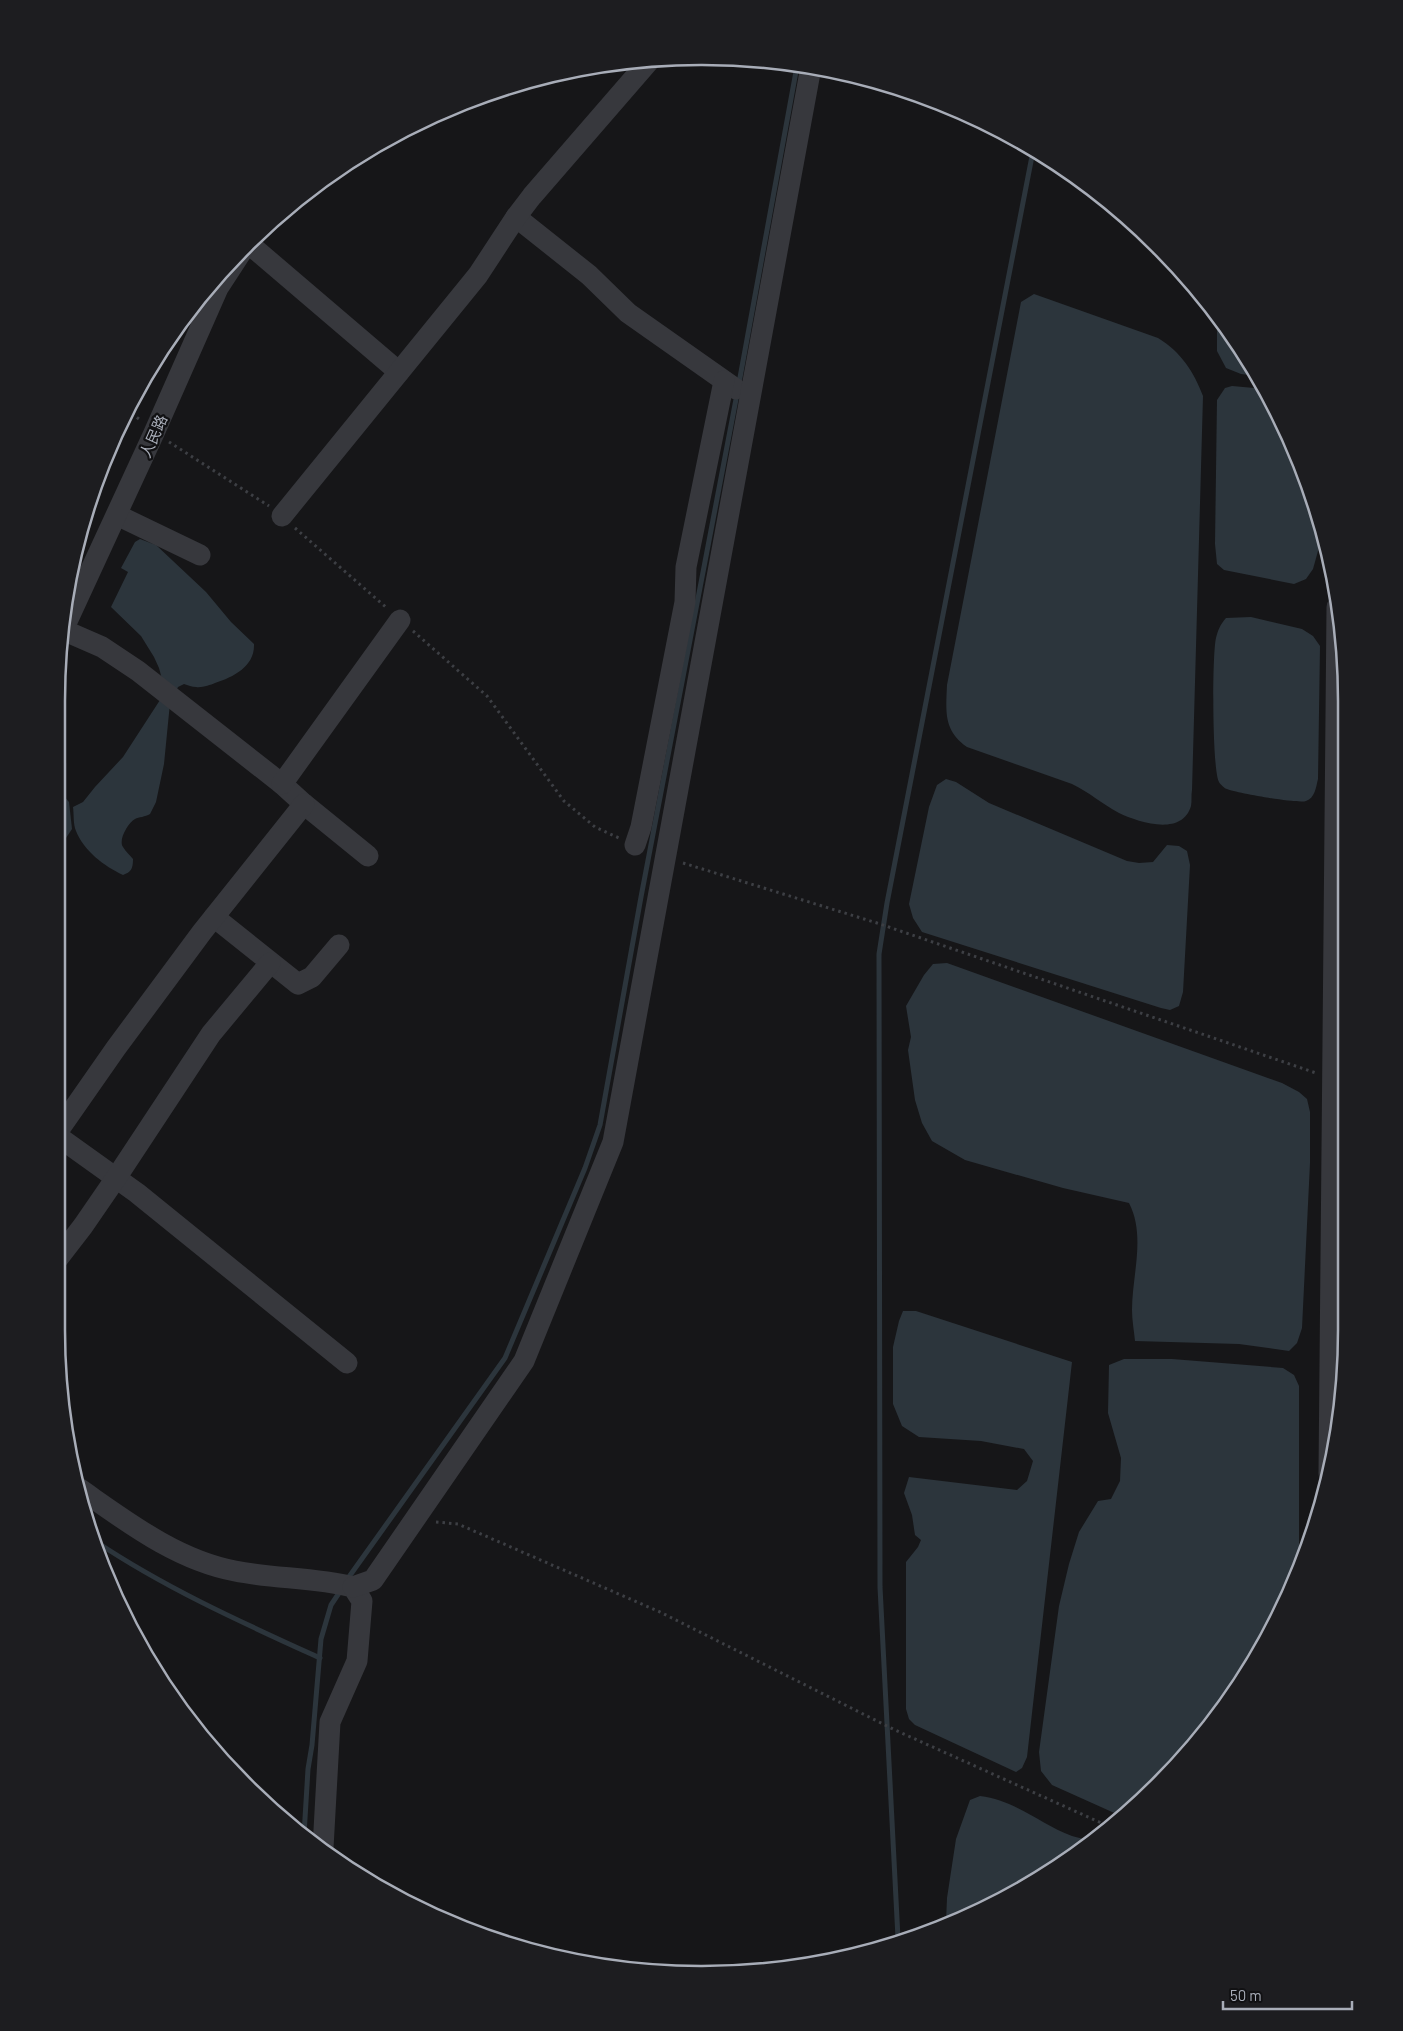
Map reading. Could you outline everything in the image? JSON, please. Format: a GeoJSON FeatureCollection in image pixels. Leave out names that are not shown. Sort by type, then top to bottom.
{"type":"FeatureCollection","features":[{"type":"Feature","properties":{"kind":"street"},"geometry":{"type":"LineString","coordinates":[[282,516],[478,275],[516,217],[643,68]]}},
{"type":"Feature","properties":{"kind":"street"},"geometry":{"type":"LineString","coordinates":[[635,845],[641,827],[685,602],[686,567],[737,390],[809,74]]}},
{"type":"Feature","properties":{"kind":"street"},"geometry":{"type":"LineString","coordinates":[[516,217],[589,274],[628,313],[737,390]]}},
{"type":"Feature","properties":{"kind":"street"},"geometry":{"type":"LineString","coordinates":[[253,249],[399,372]]}},
{"type":"Feature","properties":{"kind":"street","name":"人民路"},"geometry":{"type":"LineString","coordinates":[[71,613],[117,515],[218,288]]}},
{"type":"Feature","properties":{"kind":"street"},"geometry":{"type":"LineString","coordinates":[[87,1494],[126,1522],[187,1557],[235,1571],[347,1585],[373,1580],[524,1361],[613,1142],[665,858],[737,390]]}},
{"type":"Feature","properties":{"kind":"street"},"geometry":{"type":"LineString","coordinates":[[117,515],[200,555]]}},
{"type":"Feature","properties":{"kind":"street"},"geometry":{"type":"LineString","coordinates":[[282,784],[400,620]]}},
{"type":"Feature","properties":{"kind":"street"},"geometry":{"type":"LineString","coordinates":[[69,632],[102,647],[138,671],[282,784],[368,856]]}},
{"type":"Feature","properties":{"kind":"street"},"geometry":{"type":"LineString","coordinates":[[1329,1435],[1337,669]]}},
{"type":"Feature","properties":{"kind":"street"},"geometry":{"type":"LineString","coordinates":[[65,1122],[116,1048],[214,917],[304,804]]}},
{"type":"Feature","properties":{"kind":"street"},"geometry":{"type":"LineString","coordinates":[[214,917],[298,984],[312,977],[339,945]]}},
{"type":"Feature","properties":{"kind":"street"},"geometry":{"type":"LineString","coordinates":[[65,1250],[84,1226],[211,1034],[270,963]]}},
{"type":"Feature","properties":{"kind":"street"},"geometry":{"type":"LineString","coordinates":[[65,1141],[137,1193],[347,1363]]}},
{"type":"Feature","properties":{"kind":"street"},"geometry":{"type":"LineString","coordinates":[[323,1841],[330,1722],[357,1661],[362,1601],[347,1585]]}},
{"type":"Feature","properties":{"kind":"path"},"geometry":{"type":"LineString","coordinates":[[665,858],[877,923],[1332,1078]]}},
{"type":"Feature","properties":{"kind":"path"},"geometry":{"type":"LineString","coordinates":[[415,1519],[458,1524],[633,1601],[895,1730],[1102,1823]]}},
{"type":"Feature","properties":{"kind":"shaded area"},"geometry":{"type":"Polygon","coordinates":[[[1034,294],[1158,338],[1186,363],[1203,396],[1191,806],[1186,816],[1179,821],[1169,824],[1148,823],[1127,817],[1072,784],[967,747],[959,741],[950,727],[946,703],[947,685],[1021,302],[1034,294]]]}},
{"type":"Feature","properties":{"kind":"shaded area"},"geometry":{"type":"Polygon","coordinates":[[[1217,329],[1248,375],[1226,368],[1217,351],[1217,329]]]}},
{"type":"Feature","properties":{"kind":"shaded area"},"geometry":{"type":"Polygon","coordinates":[[[1232,386],[1256,388],[1290,458],[1304,497],[1316,537],[1318,551],[1313,569],[1306,579],[1294,584],[1224,570],[1217,564],[1215,544],[1217,400],[1225,388],[1232,386]]]}},
{"type":"Feature","properties":{"kind":"shaded area"},"geometry":{"type":"Polygon","coordinates":[[[140,539],[156,545],[206,592],[231,622],[254,644],[251,659],[236,674],[206,686],[194,687],[184,684],[178,687],[170,703],[164,764],[156,802],[150,814],[135,819],[129,824],[125,832],[122,844],[133,859],[133,862],[131,870],[123,875],[102,862],[84,845],[75,828],[73,807],[83,802],[123,757],[160,700],[162,679],[154,657],[141,636],[111,607],[128,572],[121,568],[135,542],[140,539]]]}},
{"type":"Feature","properties":{"kind":"shaded area"},"geometry":{"type":"Polygon","coordinates":[[[1251,617],[1302,629],[1313,636],[1320,646],[1318,779],[1313,795],[1306,801],[1280,800],[1242,793],[1226,789],[1219,782],[1215,757],[1213,711],[1216,638],[1226,618],[1251,617]]]}},
{"type":"Feature","properties":{"kind":"shaded area"},"geometry":{"type":"Polygon","coordinates":[[[946,779],[956,782],[989,803],[1127,861],[1139,863],[1153,862],[1167,845],[1179,846],[1187,851],[1190,865],[1183,992],[1179,1006],[1170,1010],[1161,1008],[922,932],[913,918],[909,904],[929,807],[937,785],[946,779]]]}},
{"type":"Feature","properties":{"kind":"shaded area"},"geometry":{"type":"Polygon","coordinates":[[[65,797],[69,802],[72,829],[65,840],[65,797]]]}},
{"type":"Feature","properties":{"kind":"shaded area"},"geometry":{"type":"Polygon","coordinates":[[[947,963],[1282,1083],[1299,1092],[1307,1099],[1310,1112],[1310,1163],[1302,1328],[1297,1343],[1289,1351],[1239,1344],[1135,1341],[1132,1310],[1137,1256],[1137,1229],[1129,1203],[1063,1188],[965,1160],[932,1141],[922,1123],[915,1100],[908,1050],[911,1037],[906,1006],[924,975],[933,964],[947,963]]]}},
{"type":"Feature","properties":{"kind":"shaded area"},"geometry":{"type":"Polygon","coordinates":[[[903,1311],[916,1311],[1072,1362],[1027,1757],[1022,1768],[1016,1772],[915,1725],[909,1719],[906,1709],[906,1562],[921,1540],[915,1535],[912,1515],[904,1493],[909,1477],[1017,1490],[1027,1481],[1033,1461],[1024,1449],[981,1441],[919,1437],[902,1426],[893,1404],[893,1347],[903,1311]]]}},
{"type":"Feature","properties":{"kind":"shaded area"},"geometry":{"type":"Polygon","coordinates":[[[1124,1359],[1172,1359],[1283,1368],[1294,1375],[1299,1386],[1299,1548],[1290,1573],[1253,1648],[1231,1683],[1180,1749],[1152,1780],[1115,1813],[1052,1785],[1041,1771],[1039,1752],[1059,1606],[1069,1564],[1079,1532],[1098,1501],[1111,1499],[1120,1481],[1121,1458],[1108,1413],[1109,1365],[1124,1359]]]}},
{"type":"Feature","properties":{"kind":"shaded area"},"geometry":{"type":"Polygon","coordinates":[[[980,1796],[1005,1802],[1060,1831],[1083,1839],[1020,1881],[946,1917],[947,1898],[956,1839],[970,1800],[980,1796]]]}},
{"type":"Feature","properties":{"kind":"waterway"},"geometry":{"type":"LineString","coordinates":[[739,383],[796,72]]}},
{"type":"Feature","properties":{"kind":"waterway"},"geometry":{"type":"LineString","coordinates":[[898,1934],[880,1587],[879,954],[887,903],[1032,157]]}},
{"type":"Feature","properties":{"kind":"waterway"},"geometry":{"type":"LineString","coordinates":[[346,1581],[505,1358],[585,1168],[600,1125],[641,897],[737,394]]}},
{"type":"Feature","properties":{"kind":"waterway"},"geometry":{"type":"LineString","coordinates":[[103,1546],[149,1574],[233,1618],[320,1658]]}},
{"type":"Feature","properties":{"kind":"waterway"},"geometry":{"type":"LineString","coordinates":[[305,1826],[308,1769],[312,1745],[321,1639],[331,1605],[341,1590]]}}]}
